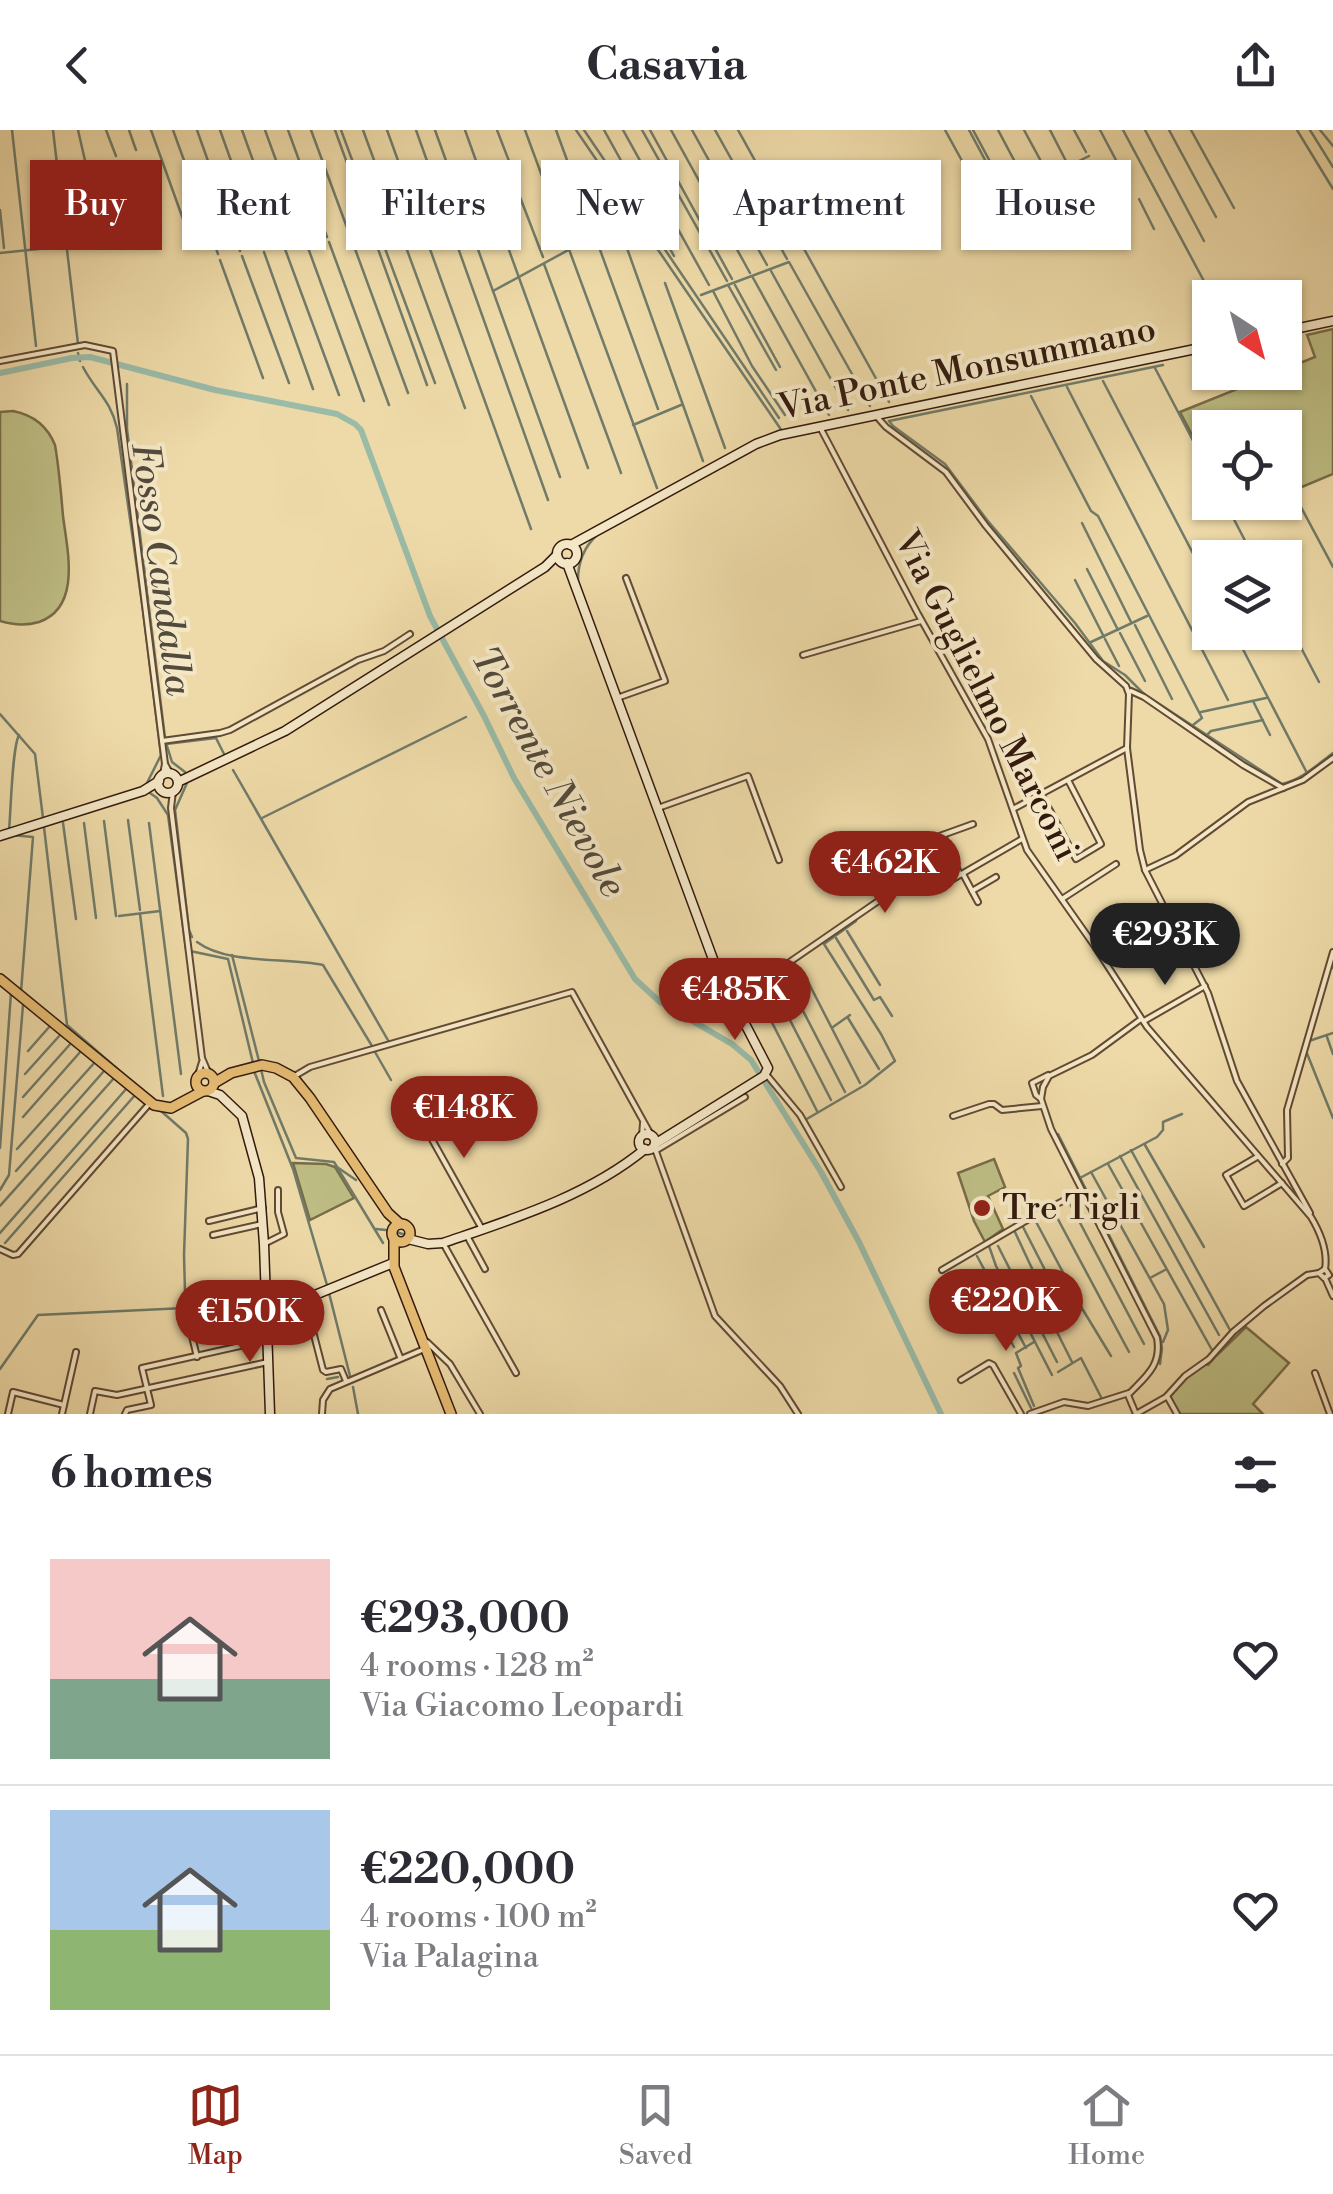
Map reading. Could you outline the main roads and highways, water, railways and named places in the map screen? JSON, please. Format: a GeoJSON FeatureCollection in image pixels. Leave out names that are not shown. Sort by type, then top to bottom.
{"type":"FeatureCollection","features":[{"type":"Feature","properties":{"kind":"main road"},"geometry":{"type":"LineString","coordinates":[[0,979],[150,1103],[167,1108],[235,1071],[256,1066],[271,1066],[293,1078],[401,1234],[397,1274]]}},
{"type":"Feature","properties":{"kind":"main road"},"geometry":{"type":"LineString","coordinates":[[401,1234],[393,1262],[451,1414]]}},
{"type":"Feature","properties":{"kind":"waterway"},"geometry":{"type":"LineString","coordinates":[[12,130],[36,346]]}},
{"type":"Feature","properties":{"kind":"waterway","name":"Fosso Candalla"},"geometry":{"type":"LineString","coordinates":[[53,130],[78,344]]}},
{"type":"Feature","properties":{"kind":"waterway"},"geometry":{"type":"LineString","coordinates":[[78,130],[85,160]]}},
{"type":"Feature","properties":{"kind":"waterway"},"geometry":{"type":"LineString","coordinates":[[106,130],[116,156]]}},
{"type":"Feature","properties":{"kind":"waterway"},"geometry":{"type":"LineString","coordinates":[[129,130],[136,150]]}},
{"type":"Feature","properties":{"kind":"waterway"},"geometry":{"type":"LineString","coordinates":[[151,130],[182,216]]}},
{"type":"Feature","properties":{"kind":"waterway"},"geometry":{"type":"LineString","coordinates":[[173,130],[218,254]]}},
{"type":"Feature","properties":{"kind":"waterway"},"geometry":{"type":"LineString","coordinates":[[197,130],[240,251]]}},
{"type":"Feature","properties":{"kind":"waterway"},"geometry":{"type":"LineString","coordinates":[[220,130],[231,160]]}},
{"type":"Feature","properties":{"kind":"waterway"},"geometry":{"type":"LineString","coordinates":[[242,130],[253,160]]}},
{"type":"Feature","properties":{"kind":"waterway"},"geometry":{"type":"LineString","coordinates":[[265,130],[276,160]]}},
{"type":"Feature","properties":{"kind":"waterway"},"geometry":{"type":"LineString","coordinates":[[288,130],[327,237]]}},
{"type":"Feature","properties":{"kind":"waterway"},"geometry":{"type":"LineString","coordinates":[[311,130],[346,225]]}},
{"type":"Feature","properties":{"kind":"waterway"},"geometry":{"type":"LineString","coordinates":[[335,130],[346,160]]}},
{"type":"Feature","properties":{"kind":"waterway"},"geometry":{"type":"LineString","coordinates":[[341,130],[435,383]]}},
{"type":"Feature","properties":{"kind":"waterway"},"geometry":{"type":"LineString","coordinates":[[363,130],[465,408]]}},
{"type":"Feature","properties":{"kind":"waterway"},"geometry":{"type":"LineString","coordinates":[[387,130],[531,529]]}},
{"type":"Feature","properties":{"kind":"waterway"},"geometry":{"type":"LineString","coordinates":[[416,130],[548,500]]}},
{"type":"Feature","properties":{"kind":"waterway"},"geometry":{"type":"LineString","coordinates":[[435,130],[560,477]]}},
{"type":"Feature","properties":{"kind":"waterway"},"geometry":{"type":"LineString","coordinates":[[465,130],[476,160]]}},
{"type":"Feature","properties":{"kind":"waterway"},"geometry":{"type":"LineString","coordinates":[[497,130],[509,160]]}},
{"type":"Feature","properties":{"kind":"waterway"},"geometry":{"type":"LineString","coordinates":[[525,130],[657,488]]}},
{"type":"Feature","properties":{"kind":"waterway"},"geometry":{"type":"LineString","coordinates":[[556,130],[567,160]]}},
{"type":"Feature","properties":{"kind":"waterway"},"geometry":{"type":"LineString","coordinates":[[576,130],[782,431]]}},
{"type":"Feature","properties":{"kind":"waterway"},"geometry":{"type":"LineString","coordinates":[[584,130],[779,418]]}},
{"type":"Feature","properties":{"kind":"waterway"},"geometry":{"type":"LineString","coordinates":[[604,130],[674,256]]}},
{"type":"Feature","properties":{"kind":"waterway"},"geometry":{"type":"LineString","coordinates":[[623,130],[709,285]]}},
{"type":"Feature","properties":{"kind":"waterway"},"geometry":{"type":"LineString","coordinates":[[642,130],[727,281]]}},
{"type":"Feature","properties":{"kind":"waterway"},"geometry":{"type":"LineString","coordinates":[[650,130],[732,279]]}},
{"type":"Feature","properties":{"kind":"waterway"},"geometry":{"type":"LineString","coordinates":[[671,130],[750,273]]}},
{"type":"Feature","properties":{"kind":"waterway"},"geometry":{"type":"LineString","coordinates":[[692,130],[767,265]]}},
{"type":"Feature","properties":{"kind":"waterway"},"geometry":{"type":"LineString","coordinates":[[715,130],[787,259]]}},
{"type":"Feature","properties":{"kind":"waterway"},"geometry":{"type":"LineString","coordinates":[[738,130],[889,402]]}},
{"type":"Feature","properties":{"kind":"waterway"},"geometry":{"type":"LineString","coordinates":[[945,130],[962,160]]}},
{"type":"Feature","properties":{"kind":"waterway"},"geometry":{"type":"LineString","coordinates":[[969,130],[985,160]]}},
{"type":"Feature","properties":{"kind":"waterway"},"geometry":{"type":"LineString","coordinates":[[973,130],[989,160]]}},
{"type":"Feature","properties":{"kind":"waterway"},"geometry":{"type":"LineString","coordinates":[[998,130],[1014,160]]}},
{"type":"Feature","properties":{"kind":"waterway"},"geometry":{"type":"LineString","coordinates":[[1024,130],[1049,176],[1089,156]]}},
{"type":"Feature","properties":{"kind":"waterway"},"geometry":{"type":"LineString","coordinates":[[1050,130],[1065,160]]}},
{"type":"Feature","properties":{"kind":"waterway"},"geometry":{"type":"LineString","coordinates":[[1074,130],[1086,152]]}},
{"type":"Feature","properties":{"kind":"waterway"},"geometry":{"type":"LineString","coordinates":[[1100,130],[1116,160]]}},
{"type":"Feature","properties":{"kind":"waterway"},"geometry":{"type":"LineString","coordinates":[[1123,130],[1203,280]]}},
{"type":"Feature","properties":{"kind":"waterway"},"geometry":{"type":"LineString","coordinates":[[1145,130],[1204,241]]}},
{"type":"Feature","properties":{"kind":"waterway"},"geometry":{"type":"LineString","coordinates":[[1169,130],[1216,217]]}},
{"type":"Feature","properties":{"kind":"waterway"},"geometry":{"type":"LineString","coordinates":[[1191,130],[1234,208]]}},
{"type":"Feature","properties":{"kind":"waterway"},"geometry":{"type":"LineString","coordinates":[[1297,130],[1333,189]]}},
{"type":"Feature","properties":{"kind":"waterway"},"geometry":{"type":"LineString","coordinates":[[1310,130],[1333,167]]}},
{"type":"Feature","properties":{"kind":"waterway"},"geometry":{"type":"LineString","coordinates":[[1320,130],[1333,146]]}},
{"type":"Feature","properties":{"kind":"waterway"},"geometry":{"type":"LineString","coordinates":[[1139,199],[1154,229]]}},
{"type":"Feature","properties":{"kind":"waterway"},"geometry":{"type":"LineString","coordinates":[[521,200],[543,257]]}},
{"type":"Feature","properties":{"kind":"waterway"},"geometry":{"type":"LineString","coordinates":[[0,210],[4,248]]}},
{"type":"Feature","properties":{"kind":"waterway"},"geometry":{"type":"LineString","coordinates":[[493,291],[618,223],[703,461]]}},
{"type":"Feature","properties":{"kind":"waterway"},"geometry":{"type":"LineString","coordinates":[[329,242],[389,405]]}},
{"type":"Feature","properties":{"kind":"waterway"},"geometry":{"type":"LineString","coordinates":[[0,253],[30,250]]}},
{"type":"Feature","properties":{"kind":"waterway"},"geometry":{"type":"LineString","coordinates":[[285,250],[339,395]]}},
{"type":"Feature","properties":{"kind":"waterway"},"geometry":{"type":"LineString","coordinates":[[309,250],[364,401]]}},
{"type":"Feature","properties":{"kind":"waterway"},"geometry":{"type":"LineString","coordinates":[[355,250],[408,393]]}},
{"type":"Feature","properties":{"kind":"waterway"},"geometry":{"type":"LineString","coordinates":[[378,250],[427,385]]}},
{"type":"Feature","properties":{"kind":"waterway"},"geometry":{"type":"LineString","coordinates":[[509,250],[588,468]]}},
{"type":"Feature","properties":{"kind":"waterway"},"geometry":{"type":"LineString","coordinates":[[600,250],[658,409]]}},
{"type":"Feature","properties":{"kind":"waterway"},"geometry":{"type":"LineString","coordinates":[[264,252],[313,389]]}},
{"type":"Feature","properties":{"kind":"waterway"},"geometry":{"type":"LineString","coordinates":[[242,256],[289,383]]}},
{"type":"Feature","properties":{"kind":"waterway"},"geometry":{"type":"LineString","coordinates":[[220,260],[263,378]]}},
{"type":"Feature","properties":{"kind":"waterway"},"geometry":{"type":"LineString","coordinates":[[701,295],[789,262],[870,406]]}},
{"type":"Feature","properties":{"kind":"waterway"},"geometry":{"type":"LineString","coordinates":[[544,264],[621,473]]}},
{"type":"Feature","properties":{"kind":"waterway"},"geometry":{"type":"LineString","coordinates":[[771,271],[848,410]]}},
{"type":"Feature","properties":{"kind":"waterway"},"geometry":{"type":"LineString","coordinates":[[752,276],[829,415]]}},
{"type":"Feature","properties":{"kind":"waterway"},"geometry":{"type":"LineString","coordinates":[[665,283],[725,448]]}},
{"type":"Feature","properties":{"kind":"waterway"},"geometry":{"type":"LineString","coordinates":[[728,285],[776,370]]}},
{"type":"Feature","properties":{"kind":"waterway"},"geometry":{"type":"LineString","coordinates":[[735,285],[780,367]]}},
{"type":"Feature","properties":{"kind":"waterway"},"geometry":{"type":"LineString","coordinates":[[713,291],[752,366],[785,415]]}},
{"type":"Feature","properties":{"kind":"waterway","name":"Fosso Candalla"},"geometry":{"type":"LineString","coordinates":[[78,353],[80,361]]}},
{"type":"Feature","properties":{"kind":"waterway","name":"Torrente Nievole"},"geometry":{"type":"LineString","coordinates":[[0,373],[90,357],[215,390],[337,414],[361,430],[430,616],[514,778],[635,979],[660,1002],[732,1044],[751,1060],[821,1172],[859,1242],[941,1414]]}},
{"type":"Feature","properties":{"kind":"waterway"},"geometry":{"type":"LineString","coordinates":[[889,421],[1163,365]]}},
{"type":"Feature","properties":{"kind":"waterway","name":"Fosso Candalla"},"geometry":{"type":"LineString","coordinates":[[83,367],[107,403],[117,428],[161,755],[147,783]]}},
{"type":"Feature","properties":{"kind":"waterway"},"geometry":{"type":"LineString","coordinates":[[1155,368],[1192,439]]}},
{"type":"Feature","properties":{"kind":"waterway"},"geometry":{"type":"LineString","coordinates":[[1103,381],[1192,552]]}},
{"type":"Feature","properties":{"kind":"waterway"},"geometry":{"type":"LineString","coordinates":[[127,384],[127,429],[165,738]]}},
{"type":"Feature","properties":{"kind":"waterway"},"geometry":{"type":"LineString","coordinates":[[1067,387],[1228,700]]}},
{"type":"Feature","properties":{"kind":"waterway"},"geometry":{"type":"LineString","coordinates":[[1031,396],[1202,718],[1193,725]]}},
{"type":"Feature","properties":{"kind":"waterway"},"geometry":{"type":"LineString","coordinates":[[633,425],[681,405]]}},
{"type":"Feature","properties":{"kind":"waterway"},"geometry":{"type":"LineString","coordinates":[[889,421],[945,464],[1103,661],[1144,694],[1282,784],[1302,776],[1333,753]]}},
{"type":"Feature","properties":{"kind":"waterway"},"geometry":{"type":"LineString","coordinates":[[723,467],[752,451]]}},
{"type":"Feature","properties":{"kind":"waterway"},"geometry":{"type":"LineString","coordinates":[[674,493],[717,470]]}},
{"type":"Feature","properties":{"kind":"waterway"},"geometry":{"type":"LineString","coordinates":[[1302,509],[1333,567]]}},
{"type":"Feature","properties":{"kind":"waterway"},"geometry":{"type":"LineString","coordinates":[[1234,520],[1245,540]]}},
{"type":"Feature","properties":{"kind":"waterway"},"geometry":{"type":"LineString","coordinates":[[1082,523],[1131,622]]}},
{"type":"Feature","properties":{"kind":"waterway"},"geometry":{"type":"LineString","coordinates":[[578,580],[582,556],[597,535]]}},
{"type":"Feature","properties":{"kind":"waterway"},"geometry":{"type":"LineString","coordinates":[[1087,569],[1118,630]]}},
{"type":"Feature","properties":{"kind":"waterway"},"geometry":{"type":"LineString","coordinates":[[1075,580],[1104,637]]}},
{"type":"Feature","properties":{"kind":"waterway"},"geometry":{"type":"LineString","coordinates":[[1091,642],[1147,616]]}},
{"type":"Feature","properties":{"kind":"waterway"},"geometry":{"type":"LineString","coordinates":[[1135,625],[1172,699]]}},
{"type":"Feature","properties":{"kind":"waterway"},"geometry":{"type":"LineString","coordinates":[[1120,633],[1145,681]]}},
{"type":"Feature","properties":{"kind":"waterway"},"geometry":{"type":"LineString","coordinates":[[1105,639],[1119,666]]}},
{"type":"Feature","properties":{"kind":"waterway"},"geometry":{"type":"LineString","coordinates":[[1243,650],[1307,773]]}},
{"type":"Feature","properties":{"kind":"waterway"},"geometry":{"type":"LineString","coordinates":[[1302,650],[1319,682]]}},
{"type":"Feature","properties":{"kind":"waterway"},"geometry":{"type":"LineString","coordinates":[[1201,712],[1266,698]]}},
{"type":"Feature","properties":{"kind":"waterway"},"geometry":{"type":"LineString","coordinates":[[1253,701],[1270,735]]}},
{"type":"Feature","properties":{"kind":"waterway"},"geometry":{"type":"LineString","coordinates":[[0,714],[35,754],[43,818]]}},
{"type":"Feature","properties":{"kind":"waterway"},"geometry":{"type":"LineString","coordinates":[[262,818],[466,717]]}},
{"type":"Feature","properties":{"kind":"waterway"},"geometry":{"type":"LineString","coordinates":[[1207,735],[1263,720]]}},
{"type":"Feature","properties":{"kind":"waterway"},"geometry":{"type":"LineString","coordinates":[[9,830],[19,735]]}},
{"type":"Feature","properties":{"kind":"waterway"},"geometry":{"type":"LineString","coordinates":[[166,744],[216,738],[224,754]]}},
{"type":"Feature","properties":{"kind":"waterway"},"geometry":{"type":"LineString","coordinates":[[167,746],[172,762],[185,772]]}},
{"type":"Feature","properties":{"kind":"waterway"},"geometry":{"type":"LineString","coordinates":[[233,770],[389,1042]]}},
{"type":"Feature","properties":{"kind":"waterway"},"geometry":{"type":"LineString","coordinates":[[187,783],[175,810],[192,937]]}},
{"type":"Feature","properties":{"kind":"waterway","name":"Fosso Candalla"},"geometry":{"type":"LineString","coordinates":[[150,793],[168,815],[186,949]]}},
{"type":"Feature","properties":{"kind":"waterway"},"geometry":{"type":"LineString","coordinates":[[128,820],[140,910]]}},
{"type":"Feature","properties":{"kind":"waterway"},"geometry":{"type":"LineString","coordinates":[[104,821],[116,916]]}},
{"type":"Feature","properties":{"kind":"waterway"},"geometry":{"type":"LineString","coordinates":[[63,823],[76,919]]}},
{"type":"Feature","properties":{"kind":"waterway"},"geometry":{"type":"LineString","coordinates":[[84,823],[96,918]]}},
{"type":"Feature","properties":{"kind":"waterway"},"geometry":{"type":"LineString","coordinates":[[149,823],[181,1074]]}},
{"type":"Feature","properties":{"kind":"waterway"},"geometry":{"type":"LineString","coordinates":[[44,827],[67,1025],[137,1086]]}},
{"type":"Feature","properties":{"kind":"waterway"},"geometry":{"type":"LineString","coordinates":[[11,835],[33,837],[21,992]]}},
{"type":"Feature","properties":{"kind":"waterway"},"geometry":{"type":"LineString","coordinates":[[119,916],[160,911]]}},
{"type":"Feature","properties":{"kind":"waterway"},"geometry":{"type":"LineString","coordinates":[[140,914],[163,1096]]}},
{"type":"Feature","properties":{"kind":"waterway"},"geometry":{"type":"LineString","coordinates":[[805,1120],[865,1085],[895,1061],[824,944],[856,921]]}},
{"type":"Feature","properties":{"kind":"waterway"},"geometry":{"type":"LineString","coordinates":[[847,931],[880,985]]}},
{"type":"Feature","properties":{"kind":"waterway"},"geometry":{"type":"LineString","coordinates":[[836,938],[874,1000],[880,997],[892,1016]]}},
{"type":"Feature","properties":{"kind":"waterway"},"geometry":{"type":"LineString","coordinates":[[197,942],[241,957],[323,965],[372,1046]]}},
{"type":"Feature","properties":{"kind":"waterway","name":"Fosso Candalla"},"geometry":{"type":"LineString","coordinates":[[190,951],[228,959],[253,1063]]}},
{"type":"Feature","properties":{"kind":"waterway"},"geometry":{"type":"LineString","coordinates":[[232,955],[259,1061]]}},
{"type":"Feature","properties":{"kind":"waterway"},"geometry":{"type":"LineString","coordinates":[[784,974],[845,1092]]}},
{"type":"Feature","properties":{"kind":"waterway"},"geometry":{"type":"LineString","coordinates":[[804,974],[860,1083]]}},
{"type":"Feature","properties":{"kind":"waterway"},"geometry":{"type":"LineString","coordinates":[[772,985],[831,1100]]}},
{"type":"Feature","properties":{"kind":"waterway"},"geometry":{"type":"LineString","coordinates":[[756,991],[817,1111]]}},
{"type":"Feature","properties":{"kind":"waterway"},"geometry":{"type":"LineString","coordinates":[[0,1148],[11,993]]}},
{"type":"Feature","properties":{"kind":"waterway"},"geometry":{"type":"LineString","coordinates":[[0,1190],[9,1175],[23,1005]]}},
{"type":"Feature","properties":{"kind":"waterway"},"geometry":{"type":"LineString","coordinates":[[833,1027],[850,1015]]}},
{"type":"Feature","properties":{"kind":"waterway"},"geometry":{"type":"LineString","coordinates":[[848,1018],[879,1069]]}},
{"type":"Feature","properties":{"kind":"waterway"},"geometry":{"type":"LineString","coordinates":[[28,1051],[50,1026]]}},
{"type":"Feature","properties":{"kind":"waterway"},"geometry":{"type":"LineString","coordinates":[[1309,1041],[1333,1033]]}},
{"type":"Feature","properties":{"kind":"waterway"},"geometry":{"type":"LineString","coordinates":[[25,1074],[61,1034]]}},
{"type":"Feature","properties":{"kind":"waterway"},"geometry":{"type":"LineString","coordinates":[[1327,1037],[1333,1054]]}},
{"type":"Feature","properties":{"kind":"waterway"},"geometry":{"type":"LineString","coordinates":[[23,1097],[72,1042]]}},
{"type":"Feature","properties":{"kind":"waterway"},"geometry":{"type":"LineString","coordinates":[[23,1117],[81,1051]]}},
{"type":"Feature","properties":{"kind":"waterway"},"geometry":{"type":"LineString","coordinates":[[1306,1051],[1333,1118]]}},
{"type":"Feature","properties":{"kind":"waterway"},"geometry":{"type":"LineString","coordinates":[[375,1052],[391,1080]]}},
{"type":"Feature","properties":{"kind":"waterway"},"geometry":{"type":"LineString","coordinates":[[17,1149],[96,1061]]}},
{"type":"Feature","properties":{"kind":"waterway"},"geometry":{"type":"LineString","coordinates":[[261,1069],[296,1158],[334,1162],[383,1243]]}},
{"type":"Feature","properties":{"kind":"waterway"},"geometry":{"type":"LineString","coordinates":[[16,1171],[104,1071]]}},
{"type":"Feature","properties":{"kind":"waterway","name":"Fosso Candalla"},"geometry":{"type":"LineString","coordinates":[[254,1071],[293,1169],[327,1285]]}},
{"type":"Feature","properties":{"kind":"waterway"},"geometry":{"type":"LineString","coordinates":[[0,1206],[115,1077]]}},
{"type":"Feature","properties":{"kind":"waterway"},"geometry":{"type":"LineString","coordinates":[[0,1233],[127,1088]]}},
{"type":"Feature","properties":{"kind":"waterway"},"geometry":{"type":"LineString","coordinates":[[5,1243],[136,1094]]}},
{"type":"Feature","properties":{"kind":"waterway"},"geometry":{"type":"LineString","coordinates":[[161,1111],[188,1139],[184,1255],[192,1330]]}},
{"type":"Feature","properties":{"kind":"waterway"},"geometry":{"type":"LineString","coordinates":[[1078,1179],[1157,1137],[1163,1122],[1182,1114]]}},
{"type":"Feature","properties":{"kind":"waterway"},"geometry":{"type":"LineString","coordinates":[[1058,1134],[1160,1336],[1160,1364]]}},
{"type":"Feature","properties":{"kind":"waterway"},"geometry":{"type":"LineString","coordinates":[[1145,1145],[1204,1247]]}},
{"type":"Feature","properties":{"kind":"waterway"},"geometry":{"type":"LineString","coordinates":[[1131,1150],[1230,1330]]}},
{"type":"Feature","properties":{"kind":"waterway"},"geometry":{"type":"LineString","coordinates":[[1120,1156],[1219,1335]]}},
{"type":"Feature","properties":{"kind":"waterway"},"geometry":{"type":"LineString","coordinates":[[1108,1164],[1212,1350]]}},
{"type":"Feature","properties":{"kind":"waterway"},"geometry":{"type":"LineString","coordinates":[[337,1167],[356,1180]]}},
{"type":"Feature","properties":{"kind":"waterway"},"geometry":{"type":"LineString","coordinates":[[1091,1172],[1164,1304],[1168,1330],[1163,1342]]}},
{"type":"Feature","properties":{"kind":"waterway"},"geometry":{"type":"LineString","coordinates":[[1073,1198],[1082,1197],[1130,1288]]}},
{"type":"Feature","properties":{"kind":"waterway"},"geometry":{"type":"LineString","coordinates":[[1068,1200],[1144,1344]]}},
{"type":"Feature","properties":{"kind":"waterway"},"geometry":{"type":"LineString","coordinates":[[1052,1208],[1129,1352]]}},
{"type":"Feature","properties":{"kind":"waterway"},"geometry":{"type":"LineString","coordinates":[[1025,1224],[1044,1213]]}},
{"type":"Feature","properties":{"kind":"waterway"},"geometry":{"type":"LineString","coordinates":[[1034,1218],[1111,1356]]}},
{"type":"Feature","properties":{"kind":"waterway"},"geometry":{"type":"LineString","coordinates":[[1022,1225],[1066,1311]]}},
{"type":"Feature","properties":{"kind":"waterway"},"geometry":{"type":"LineString","coordinates":[[376,1229],[386,1230]]}},
{"type":"Feature","properties":{"kind":"waterway"},"geometry":{"type":"LineString","coordinates":[[1014,1230],[1036,1277],[1031,1280],[1072,1362]]}},
{"type":"Feature","properties":{"kind":"waterway"},"geometry":{"type":"LineString","coordinates":[[396,1232],[406,1235]]}},
{"type":"Feature","properties":{"kind":"waterway"},"geometry":{"type":"LineString","coordinates":[[947,1270],[996,1240]]}},
{"type":"Feature","properties":{"kind":"waterway"},"geometry":{"type":"LineString","coordinates":[[989,1246],[1052,1375]]}},
{"type":"Feature","properties":{"kind":"waterway"},"geometry":{"type":"LineString","coordinates":[[998,1246],[1057,1362]]}},
{"type":"Feature","properties":{"kind":"waterway"},"geometry":{"type":"LineString","coordinates":[[977,1256],[1026,1348]]}},
{"type":"Feature","properties":{"kind":"waterway"},"geometry":{"type":"LineString","coordinates":[[1150,1278],[1165,1270]]}},
{"type":"Feature","properties":{"kind":"waterway","name":"Fosso Candalla"},"geometry":{"type":"LineString","coordinates":[[329,1293],[350,1376]]}},
{"type":"Feature","properties":{"kind":"waterway"},"geometry":{"type":"LineString","coordinates":[[991,1305],[1014,1347]]}},
{"type":"Feature","properties":{"kind":"waterway"},"geometry":{"type":"LineString","coordinates":[[0,1369],[38,1315],[185,1308]]}},
{"type":"Feature","properties":{"kind":"waterway"},"geometry":{"type":"LineString","coordinates":[[1054,1325],[1081,1310]]}},
{"type":"Feature","properties":{"kind":"waterway"},"geometry":{"type":"LineString","coordinates":[[1034,1342],[1016,1353],[1034,1406]]}},
{"type":"Feature","properties":{"kind":"waterway"},"geometry":{"type":"LineString","coordinates":[[1058,1372],[1081,1358],[1101,1397]]}},
{"type":"Feature","properties":{"kind":"waterway"},"geometry":{"type":"LineString","coordinates":[[1014,1373],[1032,1410]]}},
{"type":"Feature","properties":{"kind":"waterway"},"geometry":{"type":"LineString","coordinates":[[327,1379],[338,1377]]}},
{"type":"Feature","properties":{"kind":"waterway","name":"Fosso Candalla"},"geometry":{"type":"LineString","coordinates":[[353,1387],[358,1414]]}},
{"type":"Feature","properties":{"kind":"place","name":"Tre Tigli"},"geometry":{"type":"Point","coordinates":[982,1208]}}]}
